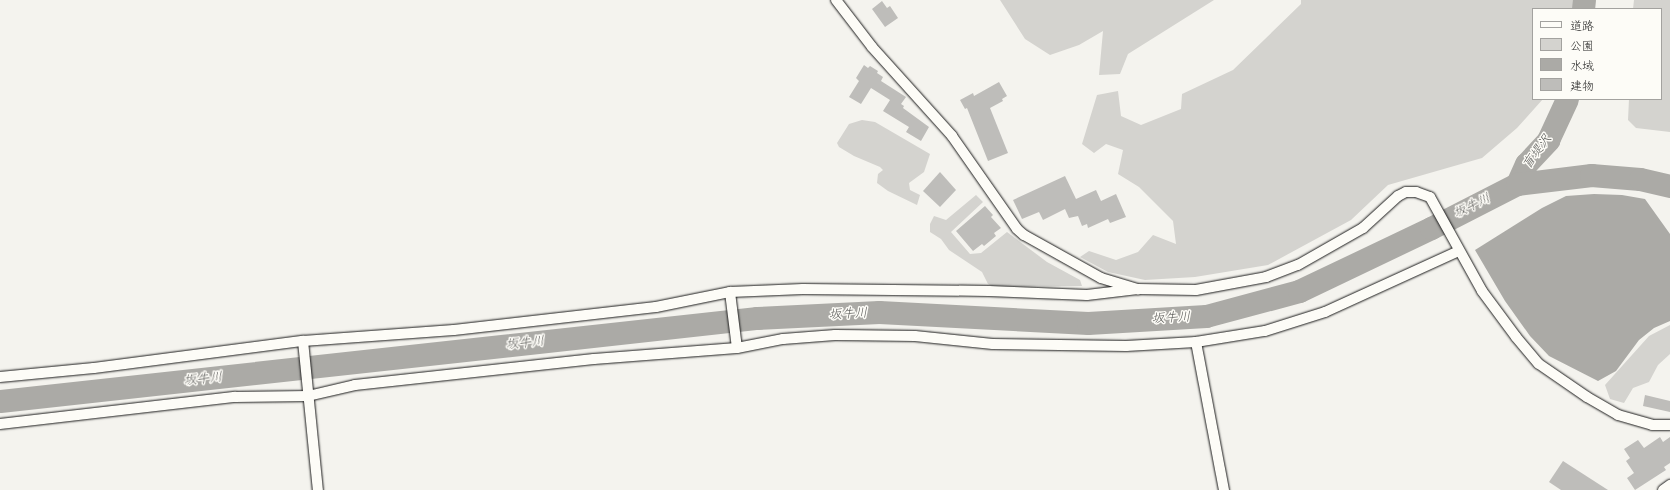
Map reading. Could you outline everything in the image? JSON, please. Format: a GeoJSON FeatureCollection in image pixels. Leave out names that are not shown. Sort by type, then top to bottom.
{"type":"FeatureCollection","features":[{"type":"Feature","properties":{"kind":"street"},"geometry":{"type":"LineString","coordinates":[[836,0],[872,47],[952,136],[1016,229],[1100,278],[1138,289]]}},
{"type":"Feature","properties":{"kind":"street"},"geometry":{"type":"LineString","coordinates":[[0,377],[94,368],[303,341],[470,329],[656,307],[730,292],[803,289],[990,291],[1087,295],[1138,289],[1196,290],[1266,277],[1298,265],[1363,228],[1389,202],[1406,192],[1416,192],[1430,197],[1482,291],[1516,337],[1539,364],[1587,397],[1618,415],[1652,425],[1670,425]]}},
{"type":"Feature","properties":{"kind":"street"},"geometry":{"type":"LineString","coordinates":[[0,424],[235,397],[308,396],[370,383],[736,343],[835,335],[915,336],[993,344],[1126,346],[1196,342],[1265,331],[1325,312],[1459,250]]}},
{"type":"Feature","properties":{"kind":"street"},"geometry":{"type":"LineString","coordinates":[[730,292],[736,343]]}},
{"type":"Feature","properties":{"kind":"street"},"geometry":{"type":"LineString","coordinates":[[303,341],[318,490]]}},
{"type":"Feature","properties":{"kind":"street"},"geometry":{"type":"LineString","coordinates":[[1196,342],[1224,490]]}},
{"type":"Feature","properties":{"kind":"street"},"geometry":{"type":"LineString","coordinates":[[1663,490],[1670,485]]}},
{"type":"Feature","properties":{"kind":"green space"},"geometry":{"type":"Polygon","coordinates":[[[1000,0],[1214,0],[1128,54],[1120,74],[1099,75],[1103,31],[1079,45],[1050,55],[1025,39],[1000,0]]]}},
{"type":"Feature","properties":{"kind":"green space"},"geometry":{"type":"Polygon","coordinates":[[[1301,0],[1578,0],[1577,8],[1532,8],[1532,100],[1542,100],[1517,128],[1482,158],[1388,185],[1351,220],[1268,265],[1195,277],[1145,280],[1108,272],[1080,257],[1089,251],[1116,260],[1138,252],[1153,235],[1176,244],[1173,221],[1139,187],[1118,174],[1123,150],[1106,144],[1094,153],[1082,144],[1097,95],[1118,91],[1121,116],[1141,125],[1181,109],[1182,94],[1233,70],[1301,4],[1301,0]]]}},
{"type":"Feature","properties":{"kind":"green space"},"geometry":{"type":"Polygon","coordinates":[[[1634,0],[1670,0],[1670,132],[1636,128],[1628,120],[1629,100],[1662,100],[1662,8],[1633,8],[1634,0]]]}},
{"type":"Feature","properties":{"kind":"green space"},"geometry":{"type":"Polygon","coordinates":[[[862,120],[875,122],[930,154],[924,172],[909,183],[910,190],[920,195],[917,205],[888,191],[877,183],[878,174],[883,170],[880,167],[854,156],[839,147],[837,143],[849,124],[862,120]]]}},
{"type":"Feature","properties":{"kind":"green space"},"geometry":{"type":"Polygon","coordinates":[[[976,195],[983,202],[951,232],[970,254],[981,253],[1007,232],[1047,262],[1080,280],[1082,286],[994,287],[988,284],[982,272],[949,250],[941,239],[930,232],[930,224],[934,216],[946,220],[976,195]]]}},
{"type":"Feature","properties":{"kind":"green space"},"geometry":{"type":"Polygon","coordinates":[[[1670,325],[1670,354],[1658,365],[1649,382],[1633,388],[1624,403],[1610,399],[1605,385],[1649,336],[1670,325]]]}},
{"type":"Feature","properties":{"kind":"water"},"geometry":{"type":"Polygon","coordinates":[[[1594,194],[1622,195],[1645,199],[1670,234],[1670,321],[1654,328],[1639,340],[1616,371],[1598,381],[1549,356],[1530,336],[1505,301],[1475,250],[1542,208],[1566,196],[1594,194]]]}},
{"type":"Feature","properties":{"kind":"building"},"geometry":{"type":"Polygon","coordinates":[[[882,1],[887,8],[890,6],[898,18],[885,27],[872,9],[882,1]]]}},
{"type":"Feature","properties":{"kind":"building"},"geometry":{"type":"Polygon","coordinates":[[[864,65],[868,68],[870,66],[878,71],[877,73],[883,77],[881,81],[906,97],[901,104],[904,106],[903,108],[929,127],[921,141],[906,132],[909,127],[883,111],[890,100],[871,88],[861,104],[849,97],[859,81],[856,78],[864,65]]]}},
{"type":"Feature","properties":{"kind":"building"},"geometry":{"type":"Polygon","coordinates":[[[999,82],[1007,96],[1002,99],[1003,101],[990,108],[1008,153],[988,161],[967,108],[965,109],[960,100],[973,93],[974,96],[999,82]]]}},
{"type":"Feature","properties":{"kind":"building"},"geometry":{"type":"Polygon","coordinates":[[[940,172],[956,190],[940,207],[923,191],[940,172]]]}},
{"type":"Feature","properties":{"kind":"building"},"geometry":{"type":"Polygon","coordinates":[[[1065,176],[1076,199],[1096,190],[1101,201],[1116,194],[1126,217],[1110,223],[1108,219],[1088,228],[1087,224],[1082,226],[1078,216],[1069,218],[1065,209],[1043,220],[1039,212],[1022,219],[1013,200],[1065,176]]]}},
{"type":"Feature","properties":{"kind":"building"},"geometry":{"type":"Polygon","coordinates":[[[985,206],[993,215],[991,217],[1001,228],[994,233],[996,236],[984,246],[982,244],[973,251],[956,231],[985,206]]]}},
{"type":"Feature","properties":{"kind":"building"},"geometry":{"type":"Polygon","coordinates":[[[1645,395],[1670,401],[1670,412],[1643,406],[1645,395]]]}},
{"type":"Feature","properties":{"kind":"building"},"geometry":{"type":"Polygon","coordinates":[[[1660,437],[1663,442],[1670,437],[1670,463],[1664,467],[1666,470],[1635,490],[1627,478],[1634,473],[1626,461],[1630,458],[1624,449],[1638,440],[1644,448],[1660,437]]]}},
{"type":"Feature","properties":{"kind":"building"},"geometry":{"type":"Polygon","coordinates":[[[1563,461],[1608,490],[1561,490],[1549,482],[1563,461]]]}},
{"type":"Feature","properties":{"kind":"waterway","name":"盲堤沢"},"geometry":{"type":"LineString","coordinates":[[1583,8],[1584,0]]}},
{"type":"Feature","properties":{"kind":"waterway","name":"盲堤沢"},"geometry":{"type":"LineString","coordinates":[[1517,184],[1526,164],[1548,140],[1567,100]]}},
{"type":"Feature","properties":{"kind":"waterway","name":"坂牛川"},"geometry":{"type":"LineString","coordinates":[[0,401],[757,318],[879,312],[1088,323],[1206,316],[1299,291],[1431,228],[1517,184],[1591,175],[1640,179],[1670,186]]}}]}
